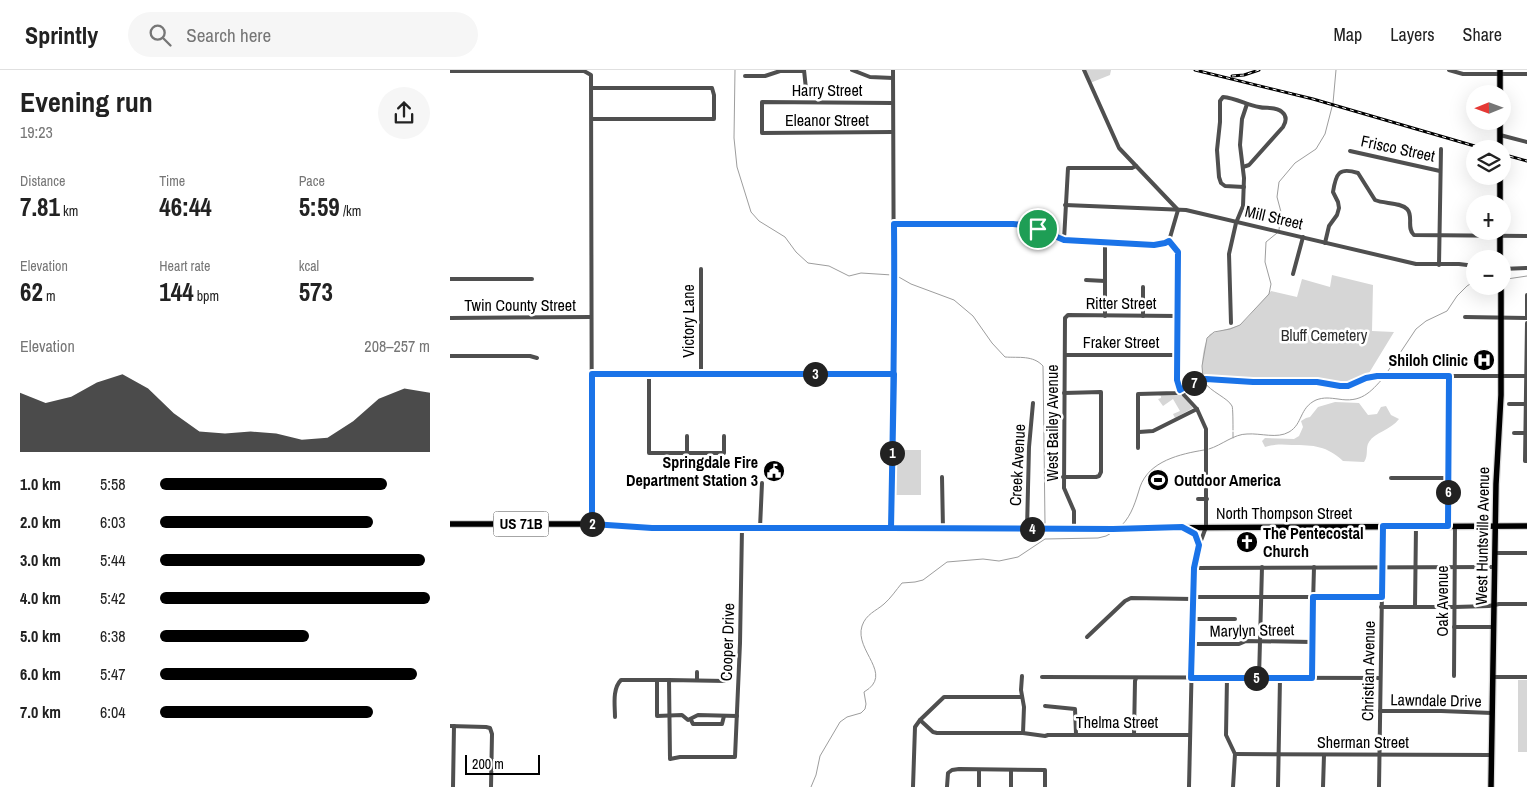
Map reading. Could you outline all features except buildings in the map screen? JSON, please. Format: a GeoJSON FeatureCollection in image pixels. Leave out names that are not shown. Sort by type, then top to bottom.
{"type":"FeatureCollection","features":[{"type":"Feature","properties":{"kind":"main road"},"geometry":{"type":"LineString","coordinates":[[1500,72],[1500,85]]}},
{"type":"Feature","properties":{"kind":"main road"},"geometry":{"type":"LineString","coordinates":[[1500,130],[1500,140]]}},
{"type":"Feature","properties":{"kind":"main road","name":"West Huntsville Avenue"},"geometry":{"type":"LineString","coordinates":[[1491,787],[1494,567],[1501,376],[1500,295]]}},
{"type":"Feature","properties":{"kind":"main road","name":"US 71B"},"geometry":{"type":"LineString","coordinates":[[450,524],[592,524]]}},
{"type":"Feature","properties":{"kind":"main road","name":"North Thompson Street"},"geometry":{"type":"LineString","coordinates":[[592,524],[652,528],[943,529],[1527,526]]}},
{"type":"Feature","properties":{"kind":"street"},"geometry":{"type":"LineString","coordinates":[[745,76],[765,76],[780,71],[804,70],[806,89]]}},
{"type":"Feature","properties":{"kind":"street"},"geometry":{"type":"LineString","coordinates":[[852,70],[870,77],[893,78]]}},
{"type":"Feature","properties":{"kind":"street"},"geometry":{"type":"LineString","coordinates":[[891,528],[894,374],[893,70]]}},
{"type":"Feature","properties":{"kind":"street"},"geometry":{"type":"LineString","coordinates":[[1084,70],[1117,145],[1178,210],[1169,241]]}},
{"type":"Feature","properties":{"kind":"street"},"geometry":{"type":"LineString","coordinates":[[1449,70],[1463,74],[1500,72],[1527,74]]}},
{"type":"Feature","properties":{"kind":"street"},"geometry":{"type":"LineString","coordinates":[[450,71],[584,71],[589,73],[592,78],[592,524]]}},
{"type":"Feature","properties":{"kind":"street"},"geometry":{"type":"LineString","coordinates":[[592,88],[712,88],[714,95],[714,119],[592,119]]}},
{"type":"Feature","properties":{"kind":"street"},"geometry":{"type":"LineString","coordinates":[[1243,167],[1252,162],[1283,127],[1285,122],[1284,113],[1279,110],[1260,108],[1225,97],[1220,101],[1217,150],[1217,163],[1221,183],[1227,187],[1244,187]]}},
{"type":"Feature","properties":{"kind":"street","name":"Harry Street"},"geometry":{"type":"LineString","coordinates":[[762,133],[762,102],[893,103]]}},
{"type":"Feature","properties":{"kind":"street"},"geometry":{"type":"LineString","coordinates":[[1231,323],[1229,254],[1237,221],[1242,210],[1244,187],[1240,146],[1241,123],[1247,104]]}},
{"type":"Feature","properties":{"kind":"street","name":"Eleanor Street"},"geometry":{"type":"LineString","coordinates":[[762,133],[893,132]]}},
{"type":"Feature","properties":{"kind":"street"},"geometry":{"type":"LineString","coordinates":[[1500,135],[1527,142]]}},
{"type":"Feature","properties":{"kind":"street"},"geometry":{"type":"LineString","coordinates":[[1440,149],[1440,265]]}},
{"type":"Feature","properties":{"kind":"street","name":"Frisco Street"},"geometry":{"type":"LineString","coordinates":[[1350,151],[1440,171]]}},
{"type":"Feature","properties":{"kind":"street"},"geometry":{"type":"LineString","coordinates":[[1064,240],[1068,168],[1132,168],[1136,166]]}},
{"type":"Feature","properties":{"kind":"street"},"geometry":{"type":"LineString","coordinates":[[1325,242],[1329,226],[1337,215],[1339,208],[1333,192],[1337,176],[1345,170],[1358,173],[1375,200],[1402,206],[1407,209],[1410,214],[1410,231],[1414,235],[1466,235]]}},
{"type":"Feature","properties":{"kind":"street","name":"Mill Street"},"geometry":{"type":"LineString","coordinates":[[1065,205],[1186,210],[1416,264],[1466,265]]}},
{"type":"Feature","properties":{"kind":"street"},"geometry":{"type":"LineString","coordinates":[[894,224],[1020,224],[1032,226],[1064,240],[1154,245],[1169,241]]}},
{"type":"Feature","properties":{"kind":"street"},"geometry":{"type":"LineString","coordinates":[[1511,235],[1527,236]]}},
{"type":"Feature","properties":{"kind":"street"},"geometry":{"type":"LineString","coordinates":[[1293,274],[1303,237]]}},
{"type":"Feature","properties":{"kind":"street"},"geometry":{"type":"LineString","coordinates":[[1169,241],[1178,252],[1177,380],[1180,390],[1197,409],[1206,429],[1206,527],[1199,545],[1194,568],[1189,787]]}},
{"type":"Feature","properties":{"kind":"street"},"geometry":{"type":"LineString","coordinates":[[1105,243],[1105,316]]}},
{"type":"Feature","properties":{"kind":"street"},"geometry":{"type":"LineString","coordinates":[[1511,269],[1527,268]]}},
{"type":"Feature","properties":{"kind":"street","name":"Victory Lane"},"geometry":{"type":"LineString","coordinates":[[701,269],[701,374]]}},
{"type":"Feature","properties":{"kind":"street"},"geometry":{"type":"LineString","coordinates":[[450,279],[532,279]]}},
{"type":"Feature","properties":{"kind":"street"},"geometry":{"type":"LineString","coordinates":[[1086,280],[1105,281]]}},
{"type":"Feature","properties":{"kind":"street"},"geometry":{"type":"LineString","coordinates":[[1143,287],[1143,316]]}},
{"type":"Feature","properties":{"kind":"street"},"geometry":{"type":"LineString","coordinates":[[1465,318],[1527,317],[1526,295]]}},
{"type":"Feature","properties":{"kind":"street","name":"Ritter Street"},"geometry":{"type":"LineString","coordinates":[[1066,316],[1177,316]]}},
{"type":"Feature","properties":{"kind":"street","name":"West Bailey Avenue"},"geometry":{"type":"LineString","coordinates":[[1066,316],[1063,477],[1065,492],[1074,511],[1074,529]]}},
{"type":"Feature","properties":{"kind":"street","name":"Twin County Street"},"geometry":{"type":"LineString","coordinates":[[450,318],[591,317]]}},
{"type":"Feature","properties":{"kind":"street"},"geometry":{"type":"LineString","coordinates":[[1526,461],[1527,323]]}},
{"type":"Feature","properties":{"kind":"street","name":"Fraker Street"},"geometry":{"type":"LineString","coordinates":[[1065,354],[1177,355]]}},
{"type":"Feature","properties":{"kind":"street"},"geometry":{"type":"LineString","coordinates":[[450,356],[530,356],[537,358]]}},
{"type":"Feature","properties":{"kind":"street"},"geometry":{"type":"LineString","coordinates":[[649,373],[649,453],[724,453],[724,436]]}},
{"type":"Feature","properties":{"kind":"street"},"geometry":{"type":"LineString","coordinates":[[592,374],[894,374]]}},
{"type":"Feature","properties":{"kind":"street"},"geometry":{"type":"LineString","coordinates":[[1138,448],[1138,394],[1176,393],[1194,382],[1206,379],[1253,382],[1317,382],[1348,386],[1366,378],[1377,376],[1527,376]]}},
{"type":"Feature","properties":{"kind":"street"},"geometry":{"type":"LineString","coordinates":[[1448,526],[1449,376]]}},
{"type":"Feature","properties":{"kind":"street"},"geometry":{"type":"LineString","coordinates":[[1063,477],[1096,477],[1101,472],[1101,392],[1064,392]]}},
{"type":"Feature","properties":{"kind":"street","name":"Creek Avenue"},"geometry":{"type":"LineString","coordinates":[[1027,529],[1029,447],[1033,403]]}},
{"type":"Feature","properties":{"kind":"street"},"geometry":{"type":"LineString","coordinates":[[1509,404],[1526,404]]}},
{"type":"Feature","properties":{"kind":"street"},"geometry":{"type":"LineString","coordinates":[[1138,432],[1153,431],[1197,409]]}},
{"type":"Feature","properties":{"kind":"street"},"geometry":{"type":"LineString","coordinates":[[1514,433],[1526,433]]}},
{"type":"Feature","properties":{"kind":"street"},"geometry":{"type":"LineString","coordinates":[[687,436],[687,453]]}},
{"type":"Feature","properties":{"kind":"street"},"geometry":{"type":"LineString","coordinates":[[942,477],[943,529]]}},
{"type":"Feature","properties":{"kind":"street"},"geometry":{"type":"LineString","coordinates":[[1391,478],[1448,478]]}},
{"type":"Feature","properties":{"kind":"street"},"geometry":{"type":"LineString","coordinates":[[760,528],[762,483]]}},
{"type":"Feature","properties":{"kind":"street"},"geometry":{"type":"LineString","coordinates":[[1198,499],[1207,499]]}},
{"type":"Feature","properties":{"kind":"street","name":"Christian Avenue"},"geometry":{"type":"LineString","coordinates":[[1379,787],[1383,526]]}},
{"type":"Feature","properties":{"kind":"street"},"geometry":{"type":"LineString","coordinates":[[1415,607],[1416,526]]}},
{"type":"Feature","properties":{"kind":"street","name":"Oak Avenue"},"geometry":{"type":"LineString","coordinates":[[1454,676],[1455,526]]}},
{"type":"Feature","properties":{"kind":"street"},"geometry":{"type":"LineString","coordinates":[[1182,527],[1195,534],[1199,545]]}},
{"type":"Feature","properties":{"kind":"street","name":"Cooper Drive"},"geometry":{"type":"LineString","coordinates":[[669,716],[670,759],[735,757],[740,643],[742,528]]}},
{"type":"Feature","properties":{"kind":"street"},"geometry":{"type":"LineString","coordinates":[[1495,553],[1527,553]]}},
{"type":"Feature","properties":{"kind":"street"},"geometry":{"type":"LineString","coordinates":[[1259,678],[1262,567]]}},
{"type":"Feature","properties":{"kind":"street"},"geometry":{"type":"LineString","coordinates":[[1312,678],[1314,567]]}},
{"type":"Feature","properties":{"kind":"street"},"geometry":{"type":"LineString","coordinates":[[1194,568],[1494,567]]}},
{"type":"Feature","properties":{"kind":"street"},"geometry":{"type":"LineString","coordinates":[[1087,637],[1130,598],[1382,597]]}},
{"type":"Feature","properties":{"kind":"street"},"geometry":{"type":"LineString","coordinates":[[1381,607],[1527,604]]}},
{"type":"Feature","properties":{"kind":"street"},"geometry":{"type":"LineString","coordinates":[[1193,619],[1236,619]]}},
{"type":"Feature","properties":{"kind":"street"},"geometry":{"type":"LineString","coordinates":[[1454,628],[1494,627]]}},
{"type":"Feature","properties":{"kind":"street","name":"Marylyn Street"},"geometry":{"type":"LineString","coordinates":[[1192,644],[1239,644],[1246,641],[1312,642]]}},
{"type":"Feature","properties":{"kind":"street"},"geometry":{"type":"LineString","coordinates":[[697,672],[697,680]]}},
{"type":"Feature","properties":{"kind":"street"},"geometry":{"type":"LineString","coordinates":[[615,717],[615,690],[621,680],[726,680],[727,673]]}},
{"type":"Feature","properties":{"kind":"street"},"geometry":{"type":"LineString","coordinates":[[1022,676],[1023,734]]}},
{"type":"Feature","properties":{"kind":"street"},"geometry":{"type":"LineString","coordinates":[[1493,676],[1527,677]]}},
{"type":"Feature","properties":{"kind":"street"},"geometry":{"type":"LineString","coordinates":[[1042,677],[1380,678]]}},
{"type":"Feature","properties":{"kind":"street"},"geometry":{"type":"LineString","coordinates":[[1134,735],[1136,678]]}},
{"type":"Feature","properties":{"kind":"street"},"geometry":{"type":"LineString","coordinates":[[1227,678],[1226,735],[1235,754],[1233,787]]}},
{"type":"Feature","properties":{"kind":"street"},"geometry":{"type":"LineString","coordinates":[[1278,787],[1280,678]]}},
{"type":"Feature","properties":{"kind":"street"},"geometry":{"type":"LineString","coordinates":[[657,680],[657,716],[682,716],[691,720],[693,724],[722,724],[724,716]]}},
{"type":"Feature","properties":{"kind":"street"},"geometry":{"type":"LineString","coordinates":[[669,680],[669,716]]}},
{"type":"Feature","properties":{"kind":"street"},"geometry":{"type":"LineString","coordinates":[[914,787],[914,728],[944,697],[1022,697]]}},
{"type":"Feature","properties":{"kind":"street"},"geometry":{"type":"LineString","coordinates":[[1045,706],[1075,709],[1076,734]]}},
{"type":"Feature","properties":{"kind":"street","name":"Lawndale Drive"},"geometry":{"type":"LineString","coordinates":[[1380,711],[1492,713]]}},
{"type":"Feature","properties":{"kind":"street"},"geometry":{"type":"LineString","coordinates":[[691,720],[698,716],[737,716]]}},
{"type":"Feature","properties":{"kind":"street","name":"Thelma Street"},"geometry":{"type":"LineString","coordinates":[[920,720],[932,732],[937,733],[1045,736],[1076,734],[1190,735]]}},
{"type":"Feature","properties":{"kind":"street"},"geometry":{"type":"LineString","coordinates":[[453,787],[452,726],[490,728],[492,734],[491,787]]}},
{"type":"Feature","properties":{"kind":"street","name":"Sherman Street"},"geometry":{"type":"LineString","coordinates":[[1235,754],[1491,755]]}},
{"type":"Feature","properties":{"kind":"street"},"geometry":{"type":"LineString","coordinates":[[1323,787],[1324,755]]}},
{"type":"Feature","properties":{"kind":"street"},"geometry":{"type":"LineString","coordinates":[[947,787],[947,775],[952,770],[1045,770],[1045,787]]}},
{"type":"Feature","properties":{"kind":"street"},"geometry":{"type":"LineString","coordinates":[[979,770],[979,787]]}},
{"type":"Feature","properties":{"kind":"street"},"geometry":{"type":"LineString","coordinates":[[1011,770],[1011,787]]}},
{"type":"Feature","properties":{"kind":"green space"},"geometry":{"type":"Polygon","coordinates":[[[1084,70],[1111,70],[1110,75],[1090,83],[1084,70]]]}},
{"type":"Feature","properties":{"kind":"green space","name":"Bluff Cemetery"},"geometry":{"type":"Polygon","coordinates":[[[1332,275],[1373,285],[1372,331],[1394,332],[1366,378],[1348,386],[1325,382],[1203,380],[1203,356],[1205,344],[1210,334],[1240,325],[1271,291],[1297,297],[1302,279],[1330,287],[1332,275]]]}},
{"type":"Feature","properties":{"kind":"green space"},"geometry":{"type":"Polygon","coordinates":[[[1158,395],[1182,395],[1193,408],[1175,418],[1173,414],[1180,411],[1173,399],[1163,406],[1158,399],[1161,396],[1158,395]]]}},
{"type":"Feature","properties":{"kind":"green space"},"geometry":{"type":"Polygon","coordinates":[[[1335,402],[1359,403],[1368,415],[1377,414],[1381,407],[1386,406],[1391,415],[1399,419],[1372,439],[1368,444],[1364,462],[1343,461],[1326,449],[1314,446],[1281,444],[1265,447],[1262,441],[1265,438],[1294,439],[1299,436],[1303,427],[1301,421],[1310,417],[1318,407],[1335,402]]]}},
{"type":"Feature","properties":{"kind":"green space"},"geometry":{"type":"Polygon","coordinates":[[[894,450],[921,450],[921,495],[894,495],[894,450]]]}},
{"type":"Feature","properties":{"kind":"green space"},"geometry":{"type":"Polygon","coordinates":[[[1518,680],[1527,680],[1527,752],[1518,752],[1518,680]]]}},
{"type":"Feature","properties":{"kind":"waterway"},"geometry":{"type":"LineString","coordinates":[[735,70],[734,138],[737,167],[751,212],[759,221],[785,237],[796,252],[808,263],[829,266],[849,276],[861,273],[892,275]]}},
{"type":"Feature","properties":{"kind":"waterway"},"geometry":{"type":"LineString","coordinates":[[1279,230],[1281,212],[1277,197],[1279,182],[1295,163],[1316,149],[1325,134],[1333,103],[1336,70]]}},
{"type":"Feature","properties":{"kind":"waterway"},"geometry":{"type":"LineString","coordinates":[[1203,378],[1202,366],[1207,338],[1214,332],[1240,325],[1269,294],[1271,284],[1265,262],[1266,242],[1277,233]]}},
{"type":"Feature","properties":{"kind":"waterway"},"geometry":{"type":"LineString","coordinates":[[897,276],[911,284],[954,300],[973,316],[992,343],[1005,357],[1021,357],[1035,360],[1043,366],[1045,523]]}},
{"type":"Feature","properties":{"kind":"waterway"},"geometry":{"type":"LineString","coordinates":[[1511,278],[1527,276]]}},
{"type":"Feature","properties":{"kind":"waterway"},"geometry":{"type":"LineString","coordinates":[[1386,374],[1416,329],[1426,321],[1447,311],[1466,287]]}},
{"type":"Feature","properties":{"kind":"waterway"},"geometry":{"type":"LineString","coordinates":[[1209,449],[1242,434],[1279,435],[1289,432],[1297,425],[1307,407],[1316,400],[1324,398],[1346,400],[1359,398],[1374,388],[1384,377]]}},
{"type":"Feature","properties":{"kind":"waterway"},"geometry":{"type":"LineString","coordinates":[[1204,382],[1232,406],[1233,430]]}},
{"type":"Feature","properties":{"kind":"waterway"},"geometry":{"type":"LineString","coordinates":[[1233,432],[1233,438]]}},
{"type":"Feature","properties":{"kind":"waterway"},"geometry":{"type":"LineString","coordinates":[[1122,525],[1131,512],[1144,478],[1150,471],[1166,460],[1204,450]]}},
{"type":"Feature","properties":{"kind":"waterway"},"geometry":{"type":"LineString","coordinates":[[811,787],[820,756],[840,722],[847,717],[861,713],[865,709],[864,692],[872,685],[876,678],[872,662],[863,644],[862,626],[869,616],[887,602],[902,583],[923,580],[947,562],[983,559],[999,561],[1018,557],[1045,539],[1098,538],[1115,531]]}},
{"type":"Feature","properties":{"kind":"railway"},"geometry":{"type":"LineString","coordinates":[[1195,70],[1313,99],[1466,143]]}},
{"type":"Feature","properties":{"kind":"railway"},"geometry":{"type":"LineString","coordinates":[[1232,76],[1244,75],[1259,70]]}},
{"type":"Feature","properties":{"kind":"railway"},"geometry":{"type":"LineString","coordinates":[[1511,157],[1527,161]]}},
{"type":"Feature","properties":{"kind":"place","name":"Shiloh Clinic"},"geometry":{"type":"Point","coordinates":[1484,360]}},
{"type":"Feature","properties":{"kind":"place","name":"Springdale Fire Department Station 3"},"geometry":{"type":"Point","coordinates":[774,471]}},
{"type":"Feature","properties":{"kind":"place","name":"Outdoor America"},"geometry":{"type":"Point","coordinates":[1158,480]}},
{"type":"Feature","properties":{"kind":"place","name":"The Pentecostal Church"},"geometry":{"type":"Point","coordinates":[1247,542]}},
{"type":"Feature","properties":{"kind":"route"},"geometry":{"type":"LineString","coordinates":[[1038,229],[1032,226],[1013,224],[894,224],[894,374],[892,445],[891,528],[652,528],[592,524],[592,374],[894,374],[891,528],[1113,529],[1182,527],[1195,534],[1199,545],[1194,568],[1191,678],[1312,678],[1313,597],[1382,597],[1383,526],[1448,526],[1449,376],[1377,376],[1366,378],[1348,386],[1325,382],[1279,380],[1253,382],[1213,378],[1194,382],[1180,390],[1177,380],[1178,252],[1176,248],[1169,241],[1154,245],[1077,242],[1056,238],[1038,229]]}}]}
